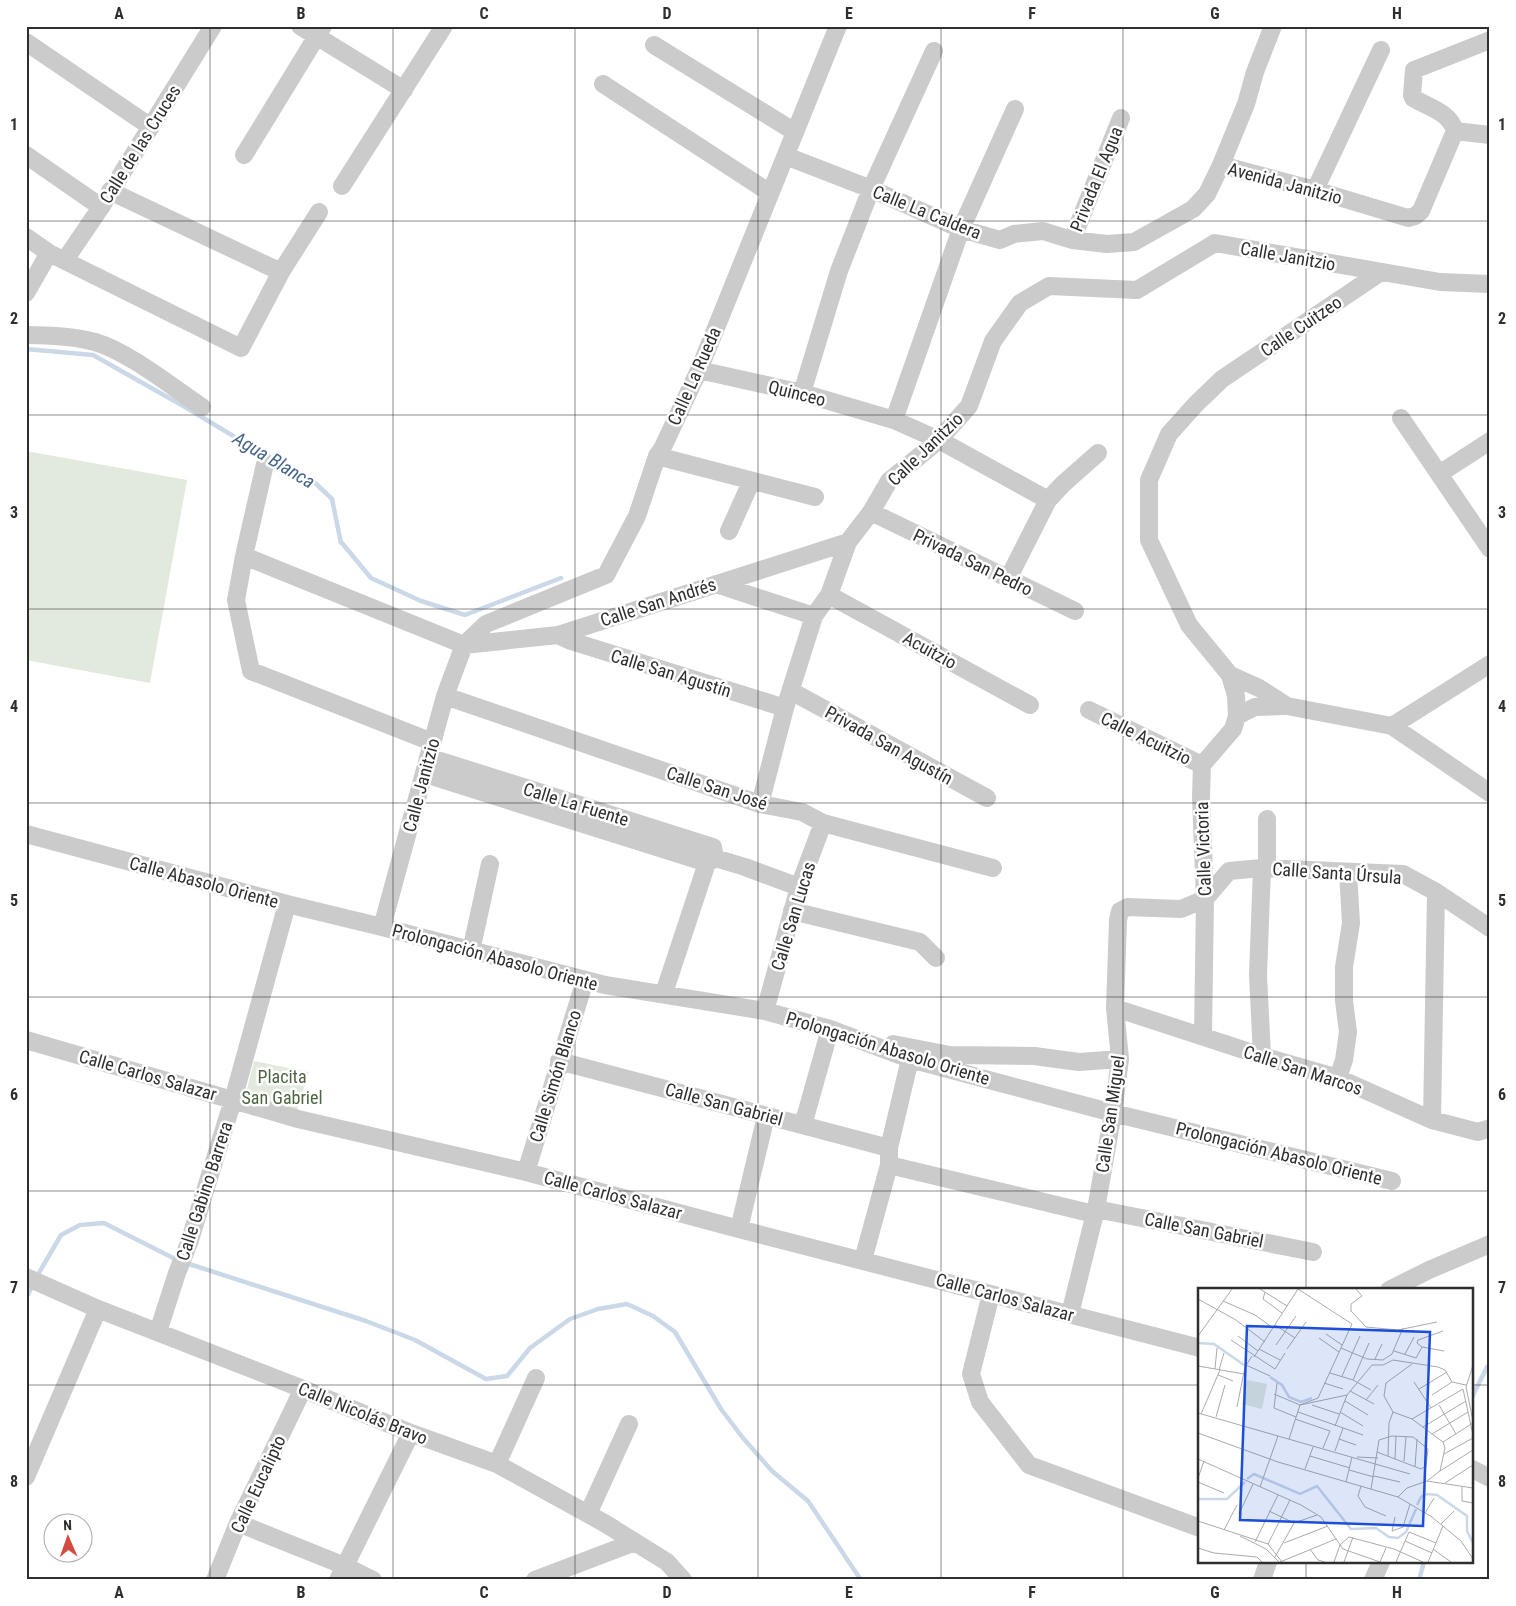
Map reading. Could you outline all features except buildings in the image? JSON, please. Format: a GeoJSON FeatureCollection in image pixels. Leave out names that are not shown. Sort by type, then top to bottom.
{"type":"FeatureCollection","features":[{"type":"Feature","properties":{"kind":"street","name":"Calle de las Cruces"},"geometry":{"type":"LineString","coordinates":[[65,260],[101,207],[213,26]]}},
{"type":"Feature","properties":{"kind":"street"},"geometry":{"type":"LineString","coordinates":[[300,26],[320,31],[404,90]]}},
{"type":"Feature","properties":{"kind":"street"},"geometry":{"type":"LineString","coordinates":[[342,186],[444,26]]}},
{"type":"Feature","properties":{"kind":"street","name":"Calle La Rueda"},"geometry":{"type":"LineString","coordinates":[[464,645],[486,624],[606,576],[637,516],[657,456],[699,370],[838,26]]}},
{"type":"Feature","properties":{"kind":"street"},"geometry":{"type":"LineString","coordinates":[[1221,165],[1246,104],[1255,72],[1272,26]]}},
{"type":"Feature","properties":{"kind":"street"},"geometry":{"type":"LineString","coordinates":[[244,155],[320,31]]}},
{"type":"Feature","properties":{"kind":"street"},"geometry":{"type":"LineString","coordinates":[[1490,40],[1414,70],[1412,95],[1413,98],[1448,117],[1453,123],[1455,131],[1490,135]]}},
{"type":"Feature","properties":{"kind":"street"},"geometry":{"type":"LineString","coordinates":[[26,42],[151,127]]}},
{"type":"Feature","properties":{"kind":"street"},"geometry":{"type":"LineString","coordinates":[[654,45],[795,132]]}},
{"type":"Feature","properties":{"kind":"street"},"geometry":{"type":"LineString","coordinates":[[1315,190],[1381,50]]}},
{"type":"Feature","properties":{"kind":"street"},"geometry":{"type":"LineString","coordinates":[[802,393],[839,271],[871,189],[934,51]]}},
{"type":"Feature","properties":{"kind":"street"},"geometry":{"type":"LineString","coordinates":[[603,84],[770,193]]}},
{"type":"Feature","properties":{"kind":"street"},"geometry":{"type":"LineString","coordinates":[[894,420],[961,229],[1015,110]]}},
{"type":"Feature","properties":{"kind":"street","name":"Privada El Agua"},"geometry":{"type":"LineString","coordinates":[[1072,240],[1121,118]]}},
{"type":"Feature","properties":{"kind":"street","name":"Avenida Janitzio"},"geometry":{"type":"LineString","coordinates":[[1072,240],[1107,244],[1134,242],[1193,209],[1207,194],[1221,165],[1315,190],[1408,218],[1415,216],[1421,211],[1455,131]]}},
{"type":"Feature","properties":{"kind":"street"},"geometry":{"type":"LineString","coordinates":[[26,155],[101,207]]}},
{"type":"Feature","properties":{"kind":"street","name":"Calle La Caldera"},"geometry":{"type":"LineString","coordinates":[[786,156],[871,189],[961,229],[1000,240],[1014,234],[1043,231],[1072,240]]}},
{"type":"Feature","properties":{"kind":"street"},"geometry":{"type":"LineString","coordinates":[[110,191],[281,272]]}},
{"type":"Feature","properties":{"kind":"street"},"geometry":{"type":"LineString","coordinates":[[26,237],[49,253],[241,348],[281,272],[320,212]]}},
{"type":"Feature","properties":{"kind":"street","name":"Calle Janitzio"},"geometry":{"type":"LineString","coordinates":[[760,804],[786,708],[814,616],[829,595],[848,542],[870,512],[889,481],[939,440],[969,406],[993,341],[1020,303],[1049,286],[1138,290],[1215,243],[1440,282],[1490,284]]}},
{"type":"Feature","properties":{"kind":"street"},"geometry":{"type":"LineString","coordinates":[[26,294],[49,253]]}},
{"type":"Feature","properties":{"kind":"street","name":"Calle Cuitzeo"},"geometry":{"type":"LineString","coordinates":[[1230,675],[1190,625],[1149,540],[1149,480],[1169,434],[1196,404],[1222,380],[1380,272]]}},
{"type":"Feature","properties":{"kind":"street"},"geometry":{"type":"LineString","coordinates":[[26,335],[65,336],[96,342],[126,356],[202,407]]}},
{"type":"Feature","properties":{"kind":"street","name":"Quinceo"},"geometry":{"type":"LineString","coordinates":[[699,370],[802,393],[894,420],[939,440],[1048,500]]}},
{"type":"Feature","properties":{"kind":"street"},"geometry":{"type":"LineString","coordinates":[[1401,418],[1490,549]]}},
{"type":"Feature","properties":{"kind":"street"},"geometry":{"type":"LineString","coordinates":[[1439,474],[1490,441]]}},
{"type":"Feature","properties":{"kind":"street"},"geometry":{"type":"LineString","coordinates":[[1008,579],[1048,500],[1098,453]]}},
{"type":"Feature","properties":{"kind":"street"},"geometry":{"type":"LineString","coordinates":[[657,456],[751,482],[815,497]]}},
{"type":"Feature","properties":{"kind":"street"},"geometry":{"type":"LineString","coordinates":[[265,464],[244,556],[464,645]]}},
{"type":"Feature","properties":{"kind":"street"},"geometry":{"type":"LineString","coordinates":[[729,531],[751,482]]}},
{"type":"Feature","properties":{"kind":"street","name":"Privada San Pedro"},"geometry":{"type":"LineString","coordinates":[[870,512],[1075,612]]}},
{"type":"Feature","properties":{"kind":"street","name":"Calle San Andrés"},"geometry":{"type":"LineString","coordinates":[[464,645],[558,635],[848,542]]}},
{"type":"Feature","properties":{"kind":"street","name":"Calle La Fuente"},"geometry":{"type":"LineString","coordinates":[[244,556],[236,600],[251,671],[428,758],[711,861],[745,867],[799,886]]}},
{"type":"Feature","properties":{"kind":"street"},"geometry":{"type":"LineString","coordinates":[[716,584],[814,616]]}},
{"type":"Feature","properties":{"kind":"street","name":"Acuitzio"},"geometry":{"type":"LineString","coordinates":[[829,595],[1030,705]]}},
{"type":"Feature","properties":{"kind":"street","name":"Calle San Agustín"},"geometry":{"type":"LineString","coordinates":[[558,635],[580,644],[786,708]]}},
{"type":"Feature","properties":{"kind":"street","name":"Calle Janitzio"},"geometry":{"type":"LineString","coordinates":[[382,927],[445,696],[464,645]]}},
{"type":"Feature","properties":{"kind":"street"},"geometry":{"type":"LineString","coordinates":[[1392,726],[1490,664]]}},
{"type":"Feature","properties":{"kind":"street"},"geometry":{"type":"LineString","coordinates":[[1230,675],[1258,688],[1287,706]]}},
{"type":"Feature","properties":{"kind":"street"},"geometry":{"type":"LineString","coordinates":[[1202,765],[1233,729],[1237,716],[1236,696],[1230,675]]}},
{"type":"Feature","properties":{"kind":"street","name":"Privada San Agustín"},"geometry":{"type":"LineString","coordinates":[[791,691],[987,798]]}},
{"type":"Feature","properties":{"kind":"street","name":"Calle San José"},"geometry":{"type":"LineString","coordinates":[[445,696],[760,804],[802,812],[823,823],[993,868]]}},
{"type":"Feature","properties":{"kind":"street"},"geometry":{"type":"LineString","coordinates":[[1237,716],[1255,707],[1269,705],[1287,706],[1392,726],[1488,790]]}},
{"type":"Feature","properties":{"kind":"street","name":"Calle Acuitzio"},"geometry":{"type":"LineString","coordinates":[[1089,710],[1202,765]]}},
{"type":"Feature","properties":{"kind":"street","name":"Calle Victoria"},"geometry":{"type":"LineString","coordinates":[[1202,765],[1205,898],[1203,1036]]}},
{"type":"Feature","properties":{"kind":"street"},"geometry":{"type":"LineString","coordinates":[[1262,1056],[1258,975],[1267,819]]}},
{"type":"Feature","properties":{"kind":"street","name":"Calle San Lucas"},"geometry":{"type":"LineString","coordinates":[[765,1011],[799,886],[823,823]]}},
{"type":"Feature","properties":{"kind":"street","name":"Calle Abasolo Oriente"},"geometry":{"type":"LineString","coordinates":[[26,834],[287,904],[382,927]]}},
{"type":"Feature","properties":{"kind":"street"},"geometry":{"type":"LineString","coordinates":[[664,994],[711,861]]}},
{"type":"Feature","properties":{"kind":"street"},"geometry":{"type":"LineString","coordinates":[[471,951],[490,864]]}},
{"type":"Feature","properties":{"kind":"street","name":"Calle Santa Úrsula"},"geometry":{"type":"LineString","coordinates":[[1205,898],[1229,871],[1265,868],[1403,874],[1436,892],[1490,928]]}},
{"type":"Feature","properties":{"kind":"street"},"geometry":{"type":"LineString","coordinates":[[1338,1078],[1344,1060],[1348,1032],[1344,1002],[1344,967],[1351,923],[1348,872]]}},
{"type":"Feature","properties":{"kind":"street"},"geometry":{"type":"LineString","coordinates":[[1432,1120],[1436,892]]}},
{"type":"Feature","properties":{"kind":"street","name":"Calle San Miguel"},"geometry":{"type":"LineString","coordinates":[[1070,1314],[1095,1211],[1114,1113],[1120,1059],[1115,1008],[1118,920],[1120,911],[1128,906],[1181,909],[1205,898]]}},
{"type":"Feature","properties":{"kind":"street","name":"Calle Gabino Barrera"},"geometry":{"type":"LineString","coordinates":[[158,1332],[189,1243],[233,1100],[287,904]]}},
{"type":"Feature","properties":{"kind":"street"},"geometry":{"type":"LineString","coordinates":[[792,911],[920,942],[936,958]]}},
{"type":"Feature","properties":{"kind":"street","name":"Prolongación Abasolo Oriente"},"geometry":{"type":"LineString","coordinates":[[382,927],[605,986],[765,1011],[830,1029],[910,1059],[1114,1113],[1392,1181]]}},
{"type":"Feature","properties":{"kind":"street","name":"Calle Simón Blanco"},"geometry":{"type":"LineString","coordinates":[[526,1172],[584,980]]}},
{"type":"Feature","properties":{"kind":"street","name":"Calle San Marcos"},"geometry":{"type":"LineString","coordinates":[[1115,1008],[1262,1056],[1338,1078],[1432,1120],[1478,1132],[1490,1128]]}},
{"type":"Feature","properties":{"kind":"street"},"geometry":{"type":"LineString","coordinates":[[803,1125],[830,1029]]}},
{"type":"Feature","properties":{"kind":"street"},"geometry":{"type":"LineString","coordinates":[[850,1037],[950,1055],[1034,1056],[1079,1062],[1120,1059]]}},
{"type":"Feature","properties":{"kind":"street","name":"Calle Carlos Salazar"},"geometry":{"type":"LineString","coordinates":[[26,1040],[298,1119],[526,1172],[1198,1347]]}},
{"type":"Feature","properties":{"kind":"street"},"geometry":{"type":"LineString","coordinates":[[862,1260],[889,1157],[910,1059]]}},
{"type":"Feature","properties":{"kind":"street","name":"Calle San Gabriel"},"geometry":{"type":"LineString","coordinates":[[559,1061],[803,1125],[889,1157],[1095,1211],[1313,1252]]}},
{"type":"Feature","properties":{"kind":"street"},"geometry":{"type":"LineString","coordinates":[[740,1229],[766,1116]]}},
{"type":"Feature","properties":{"kind":"street"},"geometry":{"type":"LineString","coordinates":[[1393,1288],[1429,1270],[1490,1244]]}},
{"type":"Feature","properties":{"kind":"street","name":"Calle Nicolás Bravo"},"geometry":{"type":"LineString","coordinates":[[26,1276],[98,1309],[411,1433],[497,1464],[635,1542],[667,1562],[683,1580]]}},
{"type":"Feature","properties":{"kind":"street"},"geometry":{"type":"LineString","coordinates":[[991,1294],[971,1374],[980,1402],[1029,1465],[1198,1527]]}},
{"type":"Feature","properties":{"kind":"street"},"geometry":{"type":"LineString","coordinates":[[26,1476],[98,1309]]}},
{"type":"Feature","properties":{"kind":"street"},"geometry":{"type":"LineString","coordinates":[[497,1464],[536,1378]]}},
{"type":"Feature","properties":{"kind":"street","name":"Calle Eucalipto"},"geometry":{"type":"LineString","coordinates":[[215,1580],[238,1523],[303,1389]]}},
{"type":"Feature","properties":{"kind":"street"},"geometry":{"type":"LineString","coordinates":[[588,1514],[629,1424]]}},
{"type":"Feature","properties":{"kind":"street"},"geometry":{"type":"LineString","coordinates":[[342,1573],[411,1433]]}},
{"type":"Feature","properties":{"kind":"street"},"geometry":{"type":"LineString","coordinates":[[238,1523],[342,1573],[373,1580]]}},
{"type":"Feature","properties":{"kind":"street"},"geometry":{"type":"LineString","coordinates":[[535,1580],[635,1542]]}},
{"type":"Feature","properties":{"kind":"street"},"geometry":{"type":"LineString","coordinates":[[1262,1580],[1267,1564]]}},
{"type":"Feature","properties":{"kind":"street"},"geometry":{"type":"LineString","coordinates":[[1373,1580],[1380,1564]]}},
{"type":"Feature","properties":{"kind":"green space"},"geometry":{"type":"Polygon","coordinates":[[[26,451],[187,480],[150,683],[26,660],[26,451]]]}},
{"type":"Feature","properties":{"kind":"green space","name":"Placita San Gabriel"},"geometry":{"type":"Polygon","coordinates":[[[254,1061],[309,1072],[297,1110],[245,1097],[254,1061]]]}},
{"type":"Feature","properties":{"kind":"waterway","name":"Agua Blanca"},"geometry":{"type":"LineString","coordinates":[[26,349],[93,355],[260,452],[311,479],[332,499],[341,543],[371,578],[421,601],[465,615],[561,578]]}},
{"type":"Feature","properties":{"kind":"waterway"},"geometry":{"type":"LineString","coordinates":[[36,1278],[61,1235],[80,1225],[104,1223],[177,1260]]}},
{"type":"Feature","properties":{"kind":"waterway"},"geometry":{"type":"LineString","coordinates":[[186,1263],[366,1321],[415,1340],[486,1379],[507,1376],[530,1348],[570,1319],[598,1309],[627,1304],[653,1316],[675,1332],[721,1409],[772,1471],[808,1501],[861,1580]]}},
{"type":"Feature","properties":{"kind":"waterway"},"geometry":{"type":"LineString","coordinates":[[26,1298],[33,1285]]}},
{"type":"Feature","properties":{"kind":"waterway"},"geometry":{"type":"LineString","coordinates":[[1474,1393],[1487,1367],[1490,1366]]}},
{"type":"Feature","properties":{"kind":"waterway"},"geometry":{"type":"LineString","coordinates":[[1419,1580],[1423,1564]]}}]}
